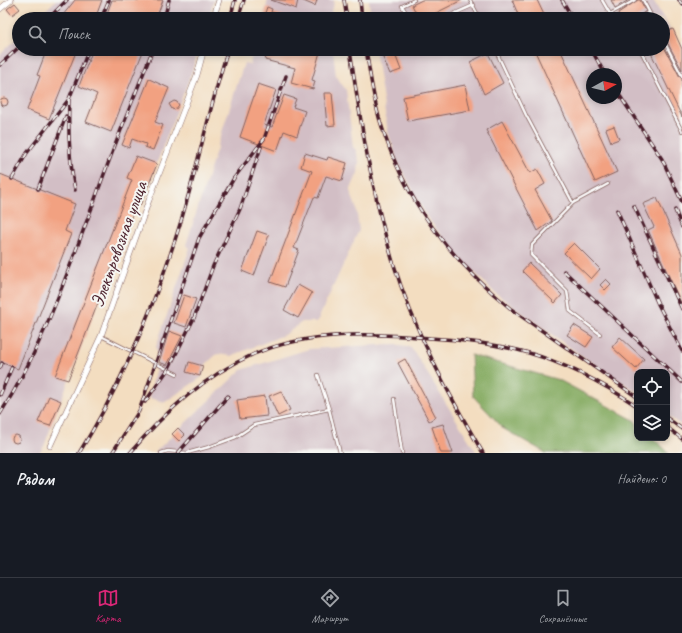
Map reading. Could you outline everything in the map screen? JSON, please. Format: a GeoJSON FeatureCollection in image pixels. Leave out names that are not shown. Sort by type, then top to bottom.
{"type":"FeatureCollection","features":[{"type":"Feature","properties":{"kind":"street"},"geometry":{"type":"LineString","coordinates":[[0,9],[11,0]]}},
{"type":"Feature","properties":{"kind":"street"},"geometry":{"type":"LineString","coordinates":[[215,12],[219,0]]}},
{"type":"Feature","properties":{"kind":"street","name":"Электровозная улица"},"geometry":{"type":"LineString","coordinates":[[50,446],[101,336],[149,200],[197,75],[202,56]]}},
{"type":"Feature","properties":{"kind":"lane"},"geometry":{"type":"LineString","coordinates":[[406,12],[402,6],[414,0]]}},
{"type":"Feature","properties":{"kind":"lane"},"geometry":{"type":"LineString","coordinates":[[470,0],[477,12]]}},
{"type":"Feature","properties":{"kind":"lane"},"geometry":{"type":"LineString","coordinates":[[602,0],[609,12]]}},
{"type":"Feature","properties":{"kind":"lane"},"geometry":{"type":"LineString","coordinates":[[614,12],[635,0]]}},
{"type":"Feature","properties":{"kind":"lane"},"geometry":{"type":"LineString","coordinates":[[643,0],[649,12]]}},
{"type":"Feature","properties":{"kind":"lane"},"geometry":{"type":"LineString","coordinates":[[458,12],[474,5]]}},
{"type":"Feature","properties":{"kind":"lane"},"geometry":{"type":"LineString","coordinates":[[670,53],[682,76]]}},
{"type":"Feature","properties":{"kind":"lane"},"geometry":{"type":"LineString","coordinates":[[498,56],[526,115],[574,203]]}},
{"type":"Feature","properties":{"kind":"lane"},"geometry":{"type":"LineString","coordinates":[[644,56],[682,131]]}},
{"type":"Feature","properties":{"kind":"lane"},"geometry":{"type":"LineString","coordinates":[[600,334],[570,311],[567,291],[531,255],[532,245],[574,203],[608,184]]}},
{"type":"Feature","properties":{"kind":"lane"},"geometry":{"type":"LineString","coordinates":[[101,336],[177,374]]}},
{"type":"Feature","properties":{"kind":"lane"},"geometry":{"type":"LineString","coordinates":[[318,376],[329,409],[340,453]]}},
{"type":"Feature","properties":{"kind":"lane"},"geometry":{"type":"LineString","coordinates":[[394,399],[402,453]]}},
{"type":"Feature","properties":{"kind":"lane"},"geometry":{"type":"LineString","coordinates":[[161,453],[168,451],[187,453],[236,437],[254,425],[329,409]]}},
{"type":"Feature","properties":{"kind":"shaded area"},"geometry":{"type":"Polygon","coordinates":[[[56,0],[214,0],[210,12],[44,12],[56,0]]]}},
{"type":"Feature","properties":{"kind":"shaded area"},"geometry":{"type":"Polygon","coordinates":[[[268,0],[334,0],[331,12],[265,12],[268,0]]]}},
{"type":"Feature","properties":{"kind":"shaded area"},"geometry":{"type":"Polygon","coordinates":[[[369,0],[653,0],[660,12],[370,12],[369,0]]]}},
{"type":"Feature","properties":{"kind":"shaded area"},"geometry":{"type":"Polygon","coordinates":[[[670,30],[682,51],[682,426],[670,417],[670,369],[634,369],[634,390],[579,354],[495,293],[456,254],[427,217],[397,160],[388,132],[376,56],[670,56],[670,30]]]}},
{"type":"Feature","properties":{"kind":"shaded area"},"geometry":{"type":"Polygon","coordinates":[[[12,43],[12,56],[197,56],[140,207],[134,206],[44,446],[39,453],[0,453],[0,55],[12,43]]]}},
{"type":"Feature","properties":{"kind":"shaded area"},"geometry":{"type":"Polygon","coordinates":[[[252,56],[334,56],[336,76],[346,90],[353,147],[356,150],[359,161],[358,173],[350,191],[356,207],[359,230],[317,322],[302,322],[286,334],[231,356],[217,354],[206,364],[202,377],[165,402],[149,398],[158,359],[156,347],[190,248],[186,245],[244,63],[250,64],[252,56]]]}},
{"type":"Feature","properties":{"kind":"shaded area"},"geometry":{"type":"Polygon","coordinates":[[[394,344],[411,347],[477,453],[154,453],[241,370],[309,349],[394,344]]]}},
{"type":"Feature","properties":{"kind":"green space"},"geometry":{"type":"Polygon","coordinates":[[[471,355],[559,380],[634,420],[634,441],[656,441],[669,453],[546,453],[504,429],[473,396],[471,355]]]}},
{"type":"Feature","properties":{"kind":"building"},"geometry":{"type":"Polygon","coordinates":[[[75,0],[102,0],[98,12],[65,12],[75,0]]]}},
{"type":"Feature","properties":{"kind":"building"},"geometry":{"type":"Polygon","coordinates":[[[112,0],[163,0],[159,12],[108,12],[112,0]]]}},
{"type":"Feature","properties":{"kind":"building"},"geometry":{"type":"Polygon","coordinates":[[[271,0],[298,0],[296,9],[271,0]]]}},
{"type":"Feature","properties":{"kind":"building"},"geometry":{"type":"Polygon","coordinates":[[[301,0],[317,0],[315,6],[301,0]]]}},
{"type":"Feature","properties":{"kind":"building"},"geometry":{"type":"Polygon","coordinates":[[[422,0],[462,0],[438,12],[416,12],[412,5],[422,0]]]}},
{"type":"Feature","properties":{"kind":"building"},"geometry":{"type":"Polygon","coordinates":[[[512,0],[537,0],[543,12],[517,12],[512,0]]]}},
{"type":"Feature","properties":{"kind":"building"},"geometry":{"type":"Polygon","coordinates":[[[611,0],[629,0],[615,8],[611,0]]]}},
{"type":"Feature","properties":{"kind":"building"},"geometry":{"type":"Polygon","coordinates":[[[638,0],[640,0],[646,11],[645,12],[620,12],[638,0]]]}},
{"type":"Feature","properties":{"kind":"building"},"geometry":{"type":"Polygon","coordinates":[[[15,3],[20,9],[16,12],[12,12],[12,15],[7,9],[15,3]]]}},
{"type":"Feature","properties":{"kind":"building"},"geometry":{"type":"Polygon","coordinates":[[[267,7],[272,9],[271,12],[265,12],[267,7]]]}},
{"type":"Feature","properties":{"kind":"building"},"geometry":{"type":"Polygon","coordinates":[[[673,29],[682,49],[682,70],[670,47],[670,30],[673,29]]]}},
{"type":"Feature","properties":{"kind":"building"},"geometry":{"type":"Polygon","coordinates":[[[44,56],[74,56],[49,119],[27,110],[40,76],[37,75],[44,56]]]}},
{"type":"Feature","properties":{"kind":"building"},"geometry":{"type":"Polygon","coordinates":[[[90,56],[141,56],[111,132],[86,122],[97,94],[79,86],[90,56]]]}},
{"type":"Feature","properties":{"kind":"building"},"geometry":{"type":"Polygon","coordinates":[[[266,56],[319,56],[312,80],[315,81],[313,89],[291,83],[295,68],[265,60],[266,56]]]}},
{"type":"Feature","properties":{"kind":"building"},"geometry":{"type":"Polygon","coordinates":[[[382,56],[396,56],[401,70],[390,74],[382,56]]]}},
{"type":"Feature","properties":{"kind":"building"},"geometry":{"type":"Polygon","coordinates":[[[482,56],[490,56],[503,83],[484,94],[470,62],[482,56]]]}},
{"type":"Feature","properties":{"kind":"building"},"geometry":{"type":"Polygon","coordinates":[[[537,56],[563,56],[617,172],[595,182],[537,56]]]}},
{"type":"Feature","properties":{"kind":"building"},"geometry":{"type":"Polygon","coordinates":[[[652,56],[669,56],[682,79],[682,117],[652,56]]]}},
{"type":"Feature","properties":{"kind":"building"},"geometry":{"type":"Polygon","coordinates":[[[149,79],[169,88],[155,122],[163,125],[153,150],[145,147],[146,144],[132,139],[129,148],[122,145],[149,79]]]}},
{"type":"Feature","properties":{"kind":"building"},"geometry":{"type":"Polygon","coordinates":[[[258,84],[276,90],[264,125],[272,127],[284,95],[296,99],[293,107],[305,111],[297,136],[284,131],[277,151],[240,137],[258,84]]]}},
{"type":"Feature","properties":{"kind":"building"},"geometry":{"type":"Polygon","coordinates":[[[465,85],[470,110],[408,121],[403,97],[465,85]]]}},
{"type":"Feature","properties":{"kind":"building"},"geometry":{"type":"Polygon","coordinates":[[[324,93],[332,93],[335,125],[327,126],[324,93]]]}},
{"type":"Feature","properties":{"kind":"building"},"geometry":{"type":"Polygon","coordinates":[[[2,98],[6,98],[8,102],[6,106],[2,106],[0,104],[0,100],[2,98]]]}},
{"type":"Feature","properties":{"kind":"building"},"geometry":{"type":"Polygon","coordinates":[[[174,101],[179,105],[175,110],[172,109],[169,104],[174,101]]]}},
{"type":"Feature","properties":{"kind":"building"},"geometry":{"type":"Polygon","coordinates":[[[502,121],[530,173],[537,169],[545,184],[535,190],[552,221],[538,231],[486,130],[502,121]]]}},
{"type":"Feature","properties":{"kind":"building"},"geometry":{"type":"Polygon","coordinates":[[[614,126],[619,139],[611,142],[606,129],[614,126]]]}},
{"type":"Feature","properties":{"kind":"building"},"geometry":{"type":"Polygon","coordinates":[[[305,153],[327,160],[328,157],[347,163],[342,181],[326,176],[318,198],[314,197],[294,248],[299,250],[285,287],[270,282],[312,171],[301,167],[305,153]]]}},
{"type":"Feature","properties":{"kind":"building"},"geometry":{"type":"Polygon","coordinates":[[[136,156],[157,164],[140,206],[136,205],[68,380],[55,376],[132,180],[127,178],[136,156]]]}},
{"type":"Feature","properties":{"kind":"building"},"geometry":{"type":"Polygon","coordinates":[[[0,174],[75,204],[65,231],[71,234],[18,369],[0,362],[0,174]]]}},
{"type":"Feature","properties":{"kind":"building"},"geometry":{"type":"Polygon","coordinates":[[[657,198],[682,254],[682,305],[648,230],[654,227],[643,204],[657,198]]]}},
{"type":"Feature","properties":{"kind":"building"},"geometry":{"type":"Polygon","coordinates":[[[257,231],[269,235],[254,276],[242,271],[257,231]]]}},
{"type":"Feature","properties":{"kind":"building"},"geometry":{"type":"Polygon","coordinates":[[[574,243],[600,269],[591,279],[564,253],[574,243]]]}},
{"type":"Feature","properties":{"kind":"building"},"geometry":{"type":"Polygon","coordinates":[[[529,263],[562,295],[555,303],[522,271],[529,263]]]}},
{"type":"Feature","properties":{"kind":"building"},"geometry":{"type":"Polygon","coordinates":[[[606,279],[611,284],[605,290],[600,285],[606,279]]]}},
{"type":"Feature","properties":{"kind":"building"},"geometry":{"type":"Polygon","coordinates":[[[298,285],[312,293],[298,318],[284,310],[298,285]]]}},
{"type":"Feature","properties":{"kind":"building"},"geometry":{"type":"Polygon","coordinates":[[[184,295],[196,299],[186,327],[174,323],[184,295]]]}},
{"type":"Feature","properties":{"kind":"building"},"geometry":{"type":"Polygon","coordinates":[[[574,325],[593,337],[586,347],[567,335],[574,325]]]}},
{"type":"Feature","properties":{"kind":"building"},"geometry":{"type":"Polygon","coordinates":[[[169,331],[182,336],[167,365],[159,362],[169,331]]]}},
{"type":"Feature","properties":{"kind":"building"},"geometry":{"type":"Polygon","coordinates":[[[620,337],[644,359],[636,369],[612,347],[620,337]]]}},
{"type":"Feature","properties":{"kind":"building"},"geometry":{"type":"Polygon","coordinates":[[[405,359],[436,417],[429,421],[398,363],[405,359]]]}},
{"type":"Feature","properties":{"kind":"building"},"geometry":{"type":"Polygon","coordinates":[[[189,362],[203,366],[200,376],[186,372],[189,362]]]}},
{"type":"Feature","properties":{"kind":"building"},"geometry":{"type":"Polygon","coordinates":[[[281,391],[290,410],[278,416],[269,396],[281,391]]]}},
{"type":"Feature","properties":{"kind":"building"},"geometry":{"type":"Polygon","coordinates":[[[49,396],[61,401],[50,426],[38,422],[49,396]]]}},
{"type":"Feature","properties":{"kind":"building"},"geometry":{"type":"Polygon","coordinates":[[[265,396],[267,416],[240,419],[237,400],[265,396]]]}},
{"type":"Feature","properties":{"kind":"building"},"geometry":{"type":"Polygon","coordinates":[[[443,424],[453,453],[441,453],[432,427],[443,424]]]}},
{"type":"Feature","properties":{"kind":"building"},"geometry":{"type":"Polygon","coordinates":[[[178,428],[185,435],[179,441],[172,434],[178,428]]]}},
{"type":"Feature","properties":{"kind":"building"},"geometry":{"type":"Polygon","coordinates":[[[16,435],[19,436],[19,442],[16,443],[13,442],[12,439],[13,436],[16,435]]]}},
{"type":"Feature","properties":{"kind":"railway"},"geometry":{"type":"LineString","coordinates":[[55,12],[67,0]]}},
{"type":"Feature","properties":{"kind":"railway"},"geometry":{"type":"LineString","coordinates":[[104,12],[109,0]]}},
{"type":"Feature","properties":{"kind":"railway"},"geometry":{"type":"LineString","coordinates":[[166,12],[169,0]]}},
{"type":"Feature","properties":{"kind":"railway"},"geometry":{"type":"LineString","coordinates":[[232,12],[235,0]]}},
{"type":"Feature","properties":{"kind":"railway"},"geometry":{"type":"LineString","coordinates":[[240,12],[244,0]]}},
{"type":"Feature","properties":{"kind":"railway"},"geometry":{"type":"LineString","coordinates":[[344,0],[346,12]]}},
{"type":"Feature","properties":{"kind":"railway"},"geometry":{"type":"LineString","coordinates":[[360,0],[361,12]]}},
{"type":"Feature","properties":{"kind":"railway"},"geometry":{"type":"LineString","coordinates":[[562,0],[569,12]]}},
{"type":"Feature","properties":{"kind":"railway"},"geometry":{"type":"LineString","coordinates":[[679,0],[682,4]]}},
{"type":"Feature","properties":{"kind":"railway"},"geometry":{"type":"LineString","coordinates":[[0,65],[12,54]]}},
{"type":"Feature","properties":{"kind":"railway"},"geometry":{"type":"LineString","coordinates":[[12,179],[27,153],[69,99],[86,56]]}},
{"type":"Feature","properties":{"kind":"railway"},"geometry":{"type":"LineString","coordinates":[[0,414],[29,363],[53,311],[115,144],[150,56]]}},
{"type":"Feature","properties":{"kind":"railway"},"geometry":{"type":"LineString","coordinates":[[79,453],[110,398],[138,340],[150,311],[181,221],[226,56]]}},
{"type":"Feature","properties":{"kind":"railway"},"geometry":{"type":"LineString","coordinates":[[351,56],[367,156],[386,236],[401,287],[432,360],[483,453]]}},
{"type":"Feature","properties":{"kind":"railway"},"geometry":{"type":"LineString","coordinates":[[367,56],[376,105],[391,152],[416,203],[449,248],[489,290],[511,309],[634,395]]}},
{"type":"Feature","properties":{"kind":"railway"},"geometry":{"type":"LineString","coordinates":[[595,56],[602,68]]}},
{"type":"Feature","properties":{"kind":"railway"},"geometry":{"type":"LineString","coordinates":[[112,453],[139,411],[199,238],[234,178],[264,139],[286,76]]}},
{"type":"Feature","properties":{"kind":"railway"},"geometry":{"type":"LineString","coordinates":[[69,99],[69,145],[75,190]]}},
{"type":"Feature","properties":{"kind":"railway"},"geometry":{"type":"LineString","coordinates":[[622,99],[662,159],[682,202]]}},
{"type":"Feature","properties":{"kind":"railway"},"geometry":{"type":"LineString","coordinates":[[38,189],[66,116]]}},
{"type":"Feature","properties":{"kind":"railway"},"geometry":{"type":"LineString","coordinates":[[145,402],[169,368],[194,318],[213,266],[240,209],[261,147]]}},
{"type":"Feature","properties":{"kind":"railway"},"geometry":{"type":"LineString","coordinates":[[634,206],[682,309]]}},
{"type":"Feature","properties":{"kind":"railway"},"geometry":{"type":"LineString","coordinates":[[617,210],[658,304],[682,351]]}},
{"type":"Feature","properties":{"kind":"railway"},"geometry":{"type":"LineString","coordinates":[[675,210],[682,227]]}},
{"type":"Feature","properties":{"kind":"railway"},"geometry":{"type":"LineString","coordinates":[[564,271],[682,382]]}},
{"type":"Feature","properties":{"kind":"railway"},"geometry":{"type":"LineString","coordinates":[[130,453],[171,409],[218,373],[254,354],[296,341],[318,338],[363,335],[408,336],[467,341],[505,347],[529,353],[571,369],[598,382],[635,405]]}},
{"type":"Feature","properties":{"kind":"railway"},"geometry":{"type":"LineString","coordinates":[[0,368],[2,363]]}},
{"type":"Feature","properties":{"kind":"railway"},"geometry":{"type":"LineString","coordinates":[[0,395],[12,367]]}},
{"type":"Feature","properties":{"kind":"railway"},"geometry":{"type":"LineString","coordinates":[[178,453],[228,396]]}},
{"type":"Feature","properties":{"kind":"railway"},"geometry":{"type":"LineString","coordinates":[[670,420],[682,429]]}},
{"type":"Feature","properties":{"kind":"railway"},"geometry":{"type":"LineString","coordinates":[[670,429],[682,439]]}}]}
